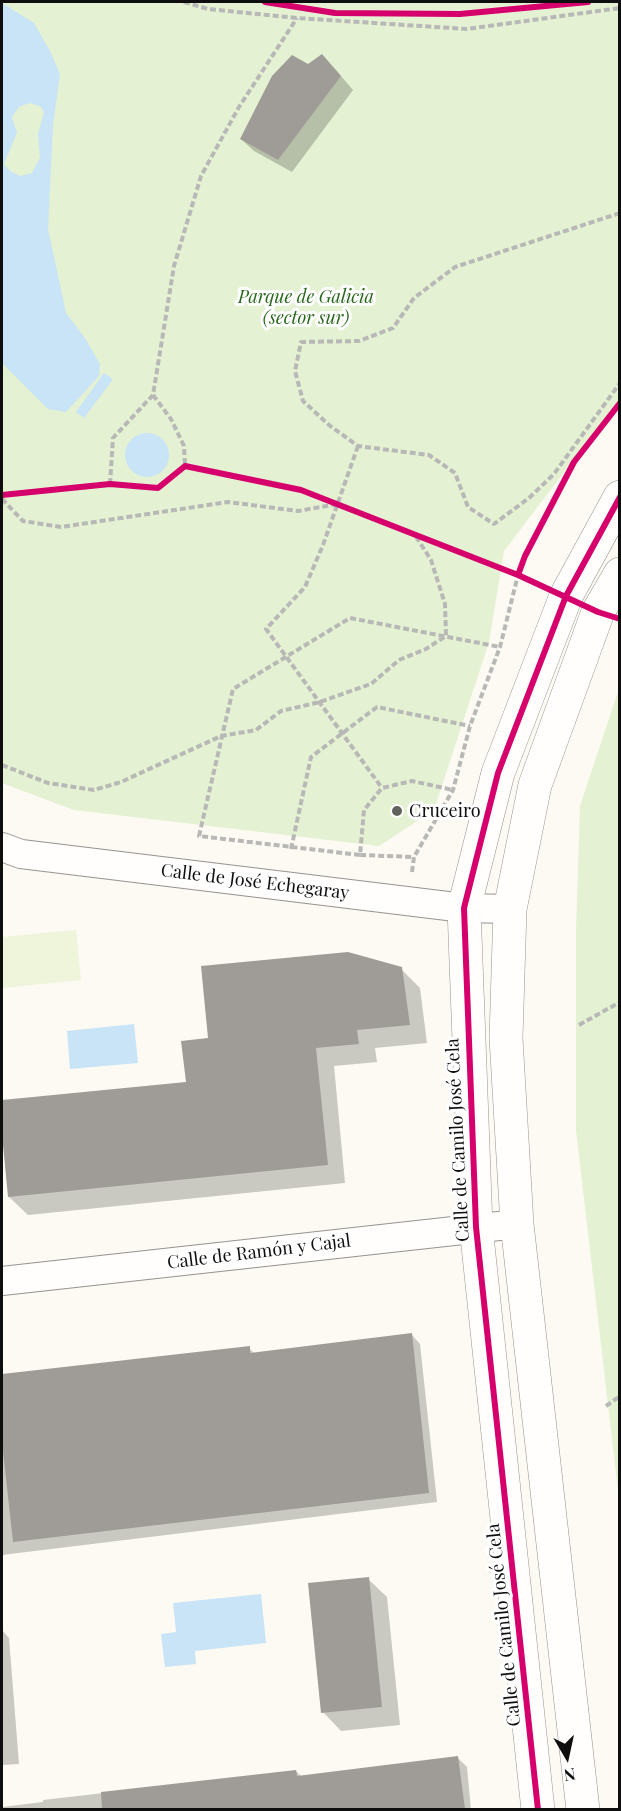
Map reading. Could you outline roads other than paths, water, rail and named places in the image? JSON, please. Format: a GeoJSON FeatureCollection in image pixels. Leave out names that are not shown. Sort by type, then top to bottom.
{"type":"FeatureCollection","features":[{"type":"Feature","properties":{"kind":"street","name":"Calle de Camilo José Cela"},"geometry":{"type":"LineString","coordinates":[[538,1809],[476,1227],[464,908],[498,773],[566,596],[620,497]]}},
{"type":"Feature","properties":{"kind":"street"},"geometry":{"type":"LineString","coordinates":[[584,1809],[517,1224],[506,1038],[510,909],[535,785],[598,612],[620,574]]}},
{"type":"Feature","properties":{"kind":"street","name":"Calle de José Echegaray"},"geometry":{"type":"LineString","coordinates":[[2,847],[21,854],[464,908],[510,909]]}},
{"type":"Feature","properties":{"kind":"street","name":"Calle de Ramón y Cajal"},"geometry":{"type":"LineString","coordinates":[[2,1281],[517,1224]]}},
{"type":"Feature","properties":{"kind":"water"},"geometry":{"type":"Polygon","coordinates":[[[2,3],[34,23],[60,74],[53,125],[48,229],[66,313],[85,338],[100,364],[99,376],[66,412],[48,409],[2,363],[2,3]],[[29,103],[19,107],[12,117],[17,133],[4,164],[10,171],[20,176],[32,173],[40,158],[38,134],[44,112],[40,106],[29,103]]]}},
{"type":"Feature","properties":{"kind":"water"},"geometry":{"type":"Polygon","coordinates":[[[104,373],[113,379],[84,418],[76,412],[104,373]]]}},
{"type":"Feature","properties":{"kind":"water"},"geometry":{"type":"Polygon","coordinates":[[[147,433],[163,439],[169,455],[163,471],[147,477],[131,471],[125,455],[131,439],[147,433]]]}},
{"type":"Feature","properties":{"kind":"water"},"geometry":{"type":"Polygon","coordinates":[[[134,1024],[138,1063],[70,1069],[67,1031],[134,1024]]]}},
{"type":"Feature","properties":{"kind":"water"},"geometry":{"type":"Polygon","coordinates":[[[261,1594],[266,1643],[195,1651],[196,1664],[165,1667],[161,1634],[176,1632],[173,1603],[261,1594]]]}},
{"type":"Feature","properties":{"kind":"place","name":"Cruceiro"},"geometry":{"type":"Point","coordinates":[397,811]}},
{"type":"Feature","properties":{"kind":"park label","name":"Parque de Galicia (sector sur)"},"geometry":{"type":"Point","coordinates":[306,307]}}]}
